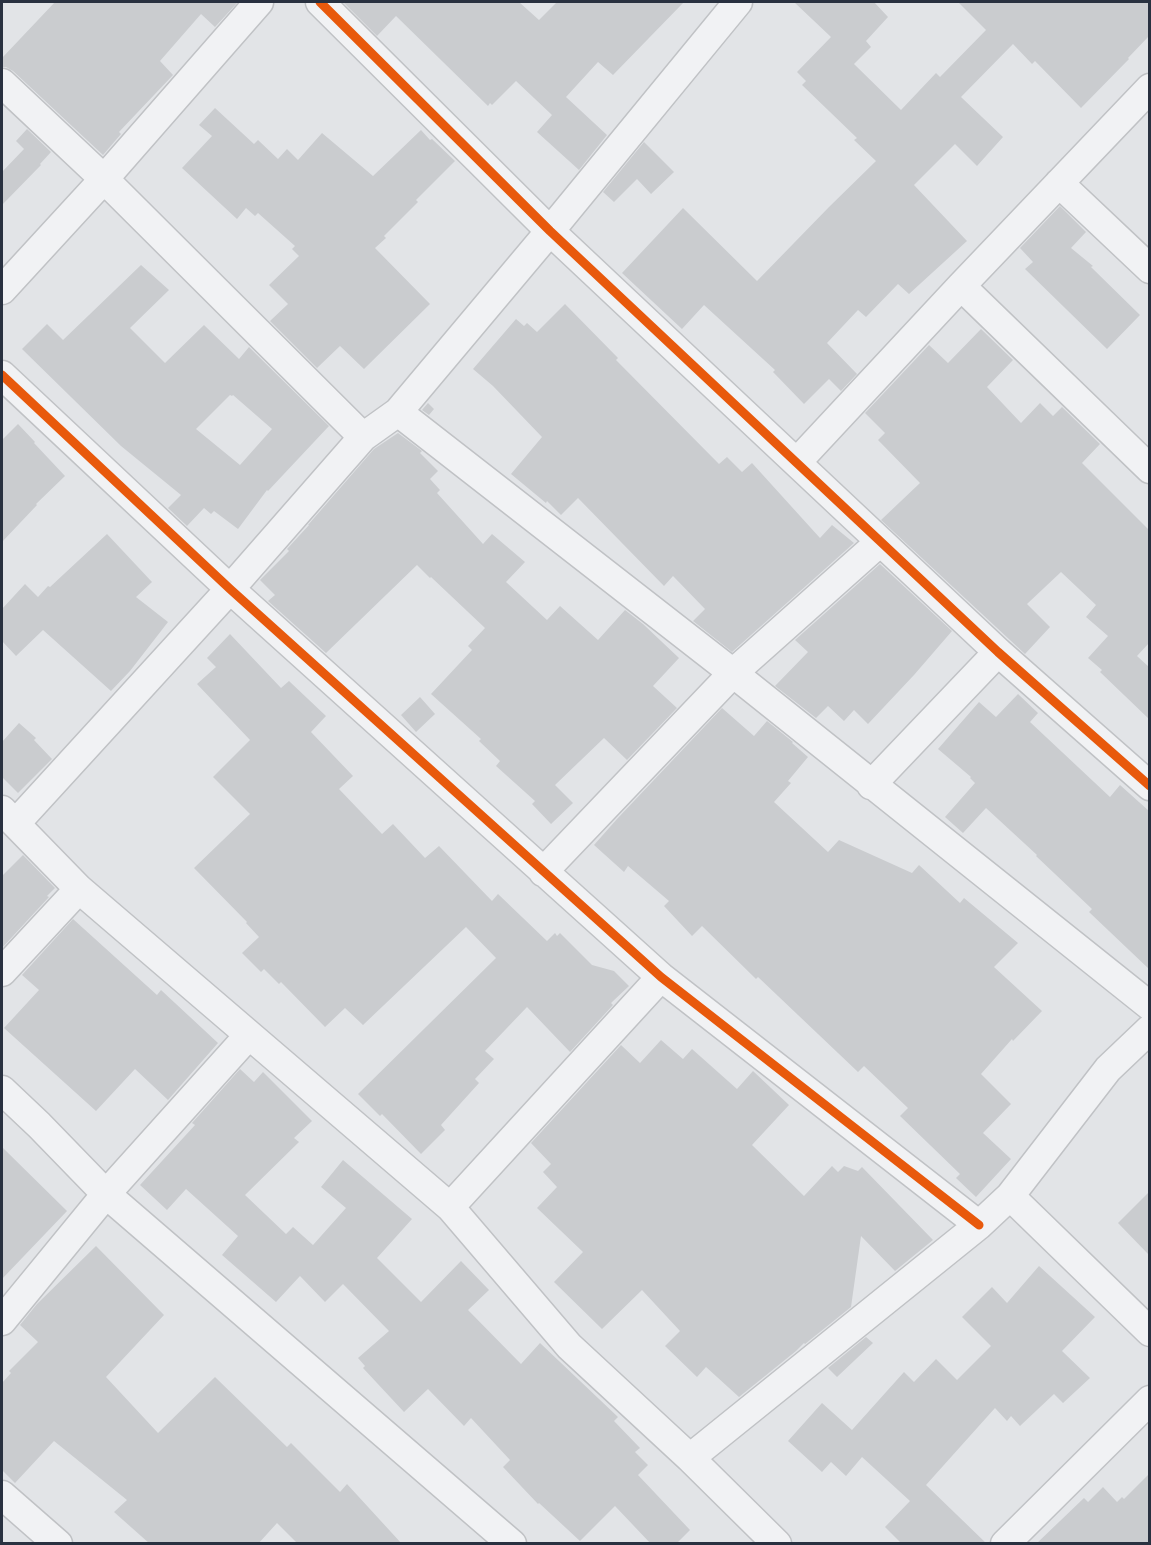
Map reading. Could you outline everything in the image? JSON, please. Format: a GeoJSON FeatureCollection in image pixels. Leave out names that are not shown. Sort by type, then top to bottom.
{"type":"FeatureCollection","features":[{"type":"Feature","properties":{"kind":"street"},"geometry":{"type":"LineString","coordinates":[[2,290],[259,2]]}},
{"type":"Feature","properties":{"kind":"street"},"geometry":{"type":"LineString","coordinates":[[320,2],[550,231],[998,652],[1149,786]]}},
{"type":"Feature","properties":{"kind":"street"},"geometry":{"type":"LineString","coordinates":[[738,2],[398,412],[363,437],[230,589],[9,816],[78,889],[450,1207],[569,1346],[690,1458],[777,1544]]}},
{"type":"Feature","properties":{"kind":"street"},"geometry":{"type":"LineString","coordinates":[[2,83],[104,178],[363,437]]}},
{"type":"Feature","properties":{"kind":"street"},"geometry":{"type":"LineString","coordinates":[[797,462],[1149,88]]}},
{"type":"Feature","properties":{"kind":"street"},"geometry":{"type":"LineString","coordinates":[[1059,183],[1149,269]]}},
{"type":"Feature","properties":{"kind":"street"},"geometry":{"type":"LineString","coordinates":[[961,286],[1149,468]]}},
{"type":"Feature","properties":{"kind":"street"},"geometry":{"type":"LineString","coordinates":[[6,390],[661,977],[979,1225]]}},
{"type":"Feature","properties":{"kind":"street"},"geometry":{"type":"LineString","coordinates":[[398,412],[733,673],[1149,1006]]}},
{"type":"Feature","properties":{"kind":"street"},"geometry":{"type":"LineString","coordinates":[[543,872],[733,673],[880,542]]}},
{"type":"Feature","properties":{"kind":"street"},"geometry":{"type":"LineString","coordinates":[[871,785],[998,652]]}},
{"type":"Feature","properties":{"kind":"street"},"geometry":{"type":"LineString","coordinates":[[2,972],[78,889]]}},
{"type":"Feature","properties":{"kind":"street"},"geometry":{"type":"LineString","coordinates":[[450,1207],[661,977]]}},
{"type":"Feature","properties":{"kind":"street"},"geometry":{"type":"LineString","coordinates":[[690,1458],[979,1225],[1010,1196],[1108,1069],[1149,1029]]}},
{"type":"Feature","properties":{"kind":"street"},"geometry":{"type":"LineString","coordinates":[[2,1322],[106,1194],[249,1035]]}},
{"type":"Feature","properties":{"kind":"street"},"geometry":{"type":"LineString","coordinates":[[2,1090],[106,1194],[512,1544]]}},
{"type":"Feature","properties":{"kind":"street"},"geometry":{"type":"LineString","coordinates":[[1010,1196],[1149,1332]]}},
{"type":"Feature","properties":{"kind":"street"},"geometry":{"type":"LineString","coordinates":[[1005,1544],[1149,1400]]}},
{"type":"Feature","properties":{"kind":"street"},"geometry":{"type":"LineString","coordinates":[[2,1495],[58,1544]]}},
{"type":"Feature","properties":{"kind":"building"},"geometry":{"type":"Polygon","coordinates":[[[55,2],[238,2],[215,27],[201,14],[160,61],[173,75],[119,132],[121,134],[103,155],[13,71],[2,67],[2,58],[55,2]]]}},
{"type":"Feature","properties":{"kind":"building"},"geometry":{"type":"Polygon","coordinates":[[[343,2],[519,2],[539,20],[557,2],[684,2],[613,75],[598,62],[566,97],[607,135],[579,170],[537,132],[552,115],[516,81],[492,105],[490,103],[488,106],[396,16],[377,36],[343,2]]]}},
{"type":"Feature","properties":{"kind":"building"},"geometry":{"type":"Polygon","coordinates":[[[794,2],[874,2],[888,17],[866,41],[871,47],[854,64],[901,110],[936,73],[940,77],[986,30],[958,2],[1149,2],[1149,36],[1081,108],[1035,61],[1032,64],[1013,44],[961,97],[1003,137],[977,166],[955,144],[914,185],[967,241],[909,294],[898,284],[866,317],[858,310],[827,343],[857,374],[841,391],[829,379],[804,404],[773,372],[775,370],[704,305],[682,329],[622,273],[683,208],[757,281],[876,161],[854,140],[857,138],[802,85],[806,81],[797,72],[831,37],[794,2]]]}},
{"type":"Feature","properties":{"kind":"building"},"geometry":{"type":"Polygon","coordinates":[[[215,108],[254,144],[258,140],[278,159],[287,149],[298,160],[322,133],[373,176],[421,130],[455,161],[416,200],[418,202],[375,248],[430,304],[364,369],[340,346],[317,368],[270,321],[288,304],[269,285],[299,256],[292,249],[295,246],[258,213],[255,216],[246,208],[237,219],[182,168],[212,136],[199,125],[215,108]]]}},
{"type":"Feature","properties":{"kind":"building"},"geometry":{"type":"Polygon","coordinates":[[[27,129],[51,152],[2,205],[2,172],[24,149],[16,141],[27,129]]]}},
{"type":"Feature","properties":{"kind":"building"},"geometry":{"type":"Polygon","coordinates":[[[644,142],[674,172],[651,194],[637,179],[614,202],[603,192],[644,142]]]}},
{"type":"Feature","properties":{"kind":"building"},"geometry":{"type":"Polygon","coordinates":[[[1060,206],[1086,232],[1071,248],[1093,266],[1091,267],[1140,315],[1107,349],[1025,269],[1033,262],[1020,248],[1060,206]]]}},
{"type":"Feature","properties":{"kind":"building"},"geometry":{"type":"Polygon","coordinates":[[[141,265],[169,290],[130,328],[165,363],[204,325],[239,359],[249,347],[329,426],[267,490],[238,529],[214,511],[211,514],[204,508],[187,526],[168,508],[181,495],[121,446],[22,349],[47,324],[63,340],[141,265]],[[230,395],[196,429],[240,465],[272,429],[230,395]]]}},
{"type":"Feature","properties":{"kind":"building"},"geometry":{"type":"Polygon","coordinates":[[[565,304],[618,358],[616,360],[719,464],[727,457],[742,472],[752,463],[820,538],[832,525],[854,543],[732,652],[693,621],[705,609],[673,576],[664,586],[578,498],[561,515],[547,501],[546,503],[511,474],[542,437],[493,386],[473,369],[516,319],[524,326],[527,323],[537,332],[565,304]]]}},
{"type":"Feature","properties":{"kind":"building"},"geometry":{"type":"Polygon","coordinates":[[[981,329],[1013,360],[987,387],[1021,423],[1040,403],[1053,416],[1062,407],[1100,444],[1082,463],[1149,530],[1149,643],[1137,656],[1149,667],[1149,719],[1088,658],[1108,636],[1086,617],[1096,605],[1061,572],[1027,604],[1050,627],[1025,654],[881,520],[920,483],[878,440],[885,433],[865,413],[929,345],[948,363],[981,329]]]}},
{"type":"Feature","properties":{"kind":"building"},"geometry":{"type":"Polygon","coordinates":[[[428,403],[434,409],[429,415],[422,410],[428,403]]]}},
{"type":"Feature","properties":{"kind":"building"},"geometry":{"type":"Polygon","coordinates":[[[18,424],[65,476],[2,542],[2,440],[18,424]]]}},
{"type":"Feature","properties":{"kind":"building"},"geometry":{"type":"Polygon","coordinates":[[[398,433],[422,451],[420,453],[438,471],[430,479],[440,490],[437,493],[483,544],[492,534],[525,562],[506,582],[547,620],[560,606],[598,640],[625,610],[679,658],[653,686],[677,708],[627,760],[604,738],[555,785],[573,803],[551,824],[532,804],[535,801],[496,766],[500,761],[479,741],[481,739],[431,694],[472,650],[468,646],[485,628],[417,565],[326,653],[268,601],[275,595],[260,580],[289,551],[287,549],[374,449],[398,433]]]}},
{"type":"Feature","properties":{"kind":"building"},"geometry":{"type":"Polygon","coordinates":[[[107,534],[152,582],[136,597],[168,622],[130,671],[111,691],[43,630],[16,656],[2,641],[2,609],[25,584],[38,597],[107,534]]]}},
{"type":"Feature","properties":{"kind":"building"},"geometry":{"type":"Polygon","coordinates":[[[880,564],[952,631],[868,724],[854,710],[844,721],[828,706],[816,718],[775,686],[808,652],[795,640],[880,564]]]}},
{"type":"Feature","properties":{"kind":"building"},"geometry":{"type":"Polygon","coordinates":[[[230,634],[281,688],[289,681],[326,716],[311,732],[353,776],[339,789],[382,834],[393,824],[425,858],[439,846],[492,901],[498,894],[547,941],[555,933],[557,936],[560,933],[592,965],[614,971],[629,986],[611,1003],[613,1005],[570,1052],[527,1007],[485,1051],[494,1059],[475,1079],[479,1083],[441,1125],[445,1130],[421,1154],[382,1114],[380,1116],[358,1094],[496,958],[466,927],[363,1025],[345,1008],[325,1027],[281,982],[279,984],[264,969],[261,972],[242,953],[259,937],[194,868],[250,814],[213,777],[250,740],[197,684],[216,667],[207,658],[230,634]]]}},
{"type":"Feature","properties":{"kind":"building"},"geometry":{"type":"Polygon","coordinates":[[[1018,694],[1038,713],[1030,722],[1110,797],[1120,785],[1149,811],[1149,969],[1089,912],[1092,909],[986,808],[963,833],[945,817],[975,783],[938,749],[979,702],[996,717],[1018,694]]]}},
{"type":"Feature","properties":{"kind":"building"},"geometry":{"type":"Polygon","coordinates":[[[420,697],[435,714],[416,732],[401,715],[420,697]]]}},
{"type":"Feature","properties":{"kind":"building"},"geometry":{"type":"Polygon","coordinates":[[[722,708],[754,736],[767,721],[808,757],[788,781],[791,783],[774,802],[828,852],[839,840],[912,873],[919,865],[960,903],[964,898],[1018,943],[994,967],[1042,1011],[1013,1041],[1012,1039],[981,1074],[1011,1104],[983,1133],[1011,1159],[976,1197],[956,1178],[960,1174],[900,1116],[908,1108],[864,1066],[858,1072],[702,926],[692,936],[664,906],[669,901],[628,866],[624,872],[594,845],[722,708]]]}},
{"type":"Feature","properties":{"kind":"building"},"geometry":{"type":"Polygon","coordinates":[[[19,723],[36,738],[34,740],[52,759],[18,793],[2,777],[2,742],[19,723]]]}},
{"type":"Feature","properties":{"kind":"building"},"geometry":{"type":"Polygon","coordinates":[[[23,855],[55,888],[2,948],[2,876],[23,855]]]}},
{"type":"Feature","properties":{"kind":"building"},"geometry":{"type":"Polygon","coordinates":[[[73,919],[157,995],[161,990],[218,1043],[168,1100],[135,1069],[96,1111],[4,1028],[39,990],[22,975],[73,919]]]}},
{"type":"Feature","properties":{"kind":"building"},"geometry":{"type":"Polygon","coordinates":[[[661,1040],[683,1059],[692,1049],[737,1089],[753,1071],[789,1105],[752,1145],[804,1196],[832,1166],[838,1172],[844,1166],[858,1171],[862,1167],[933,1240],[895,1271],[861,1236],[851,1307],[739,1397],[706,1367],[697,1377],[665,1346],[680,1331],[642,1290],[602,1329],[554,1282],[583,1252],[537,1208],[557,1187],[543,1172],[551,1164],[531,1143],[621,1045],[640,1063],[661,1040]]]}},
{"type":"Feature","properties":{"kind":"building"},"geometry":{"type":"Polygon","coordinates":[[[240,1069],[254,1082],[263,1072],[312,1121],[294,1138],[299,1142],[245,1195],[286,1234],[293,1227],[313,1245],[346,1208],[321,1187],[343,1160],[412,1219],[377,1258],[421,1302],[461,1261],[489,1290],[468,1310],[521,1364],[540,1343],[618,1417],[614,1421],[640,1448],[635,1452],[648,1465],[638,1475],[690,1530],[676,1544],[651,1544],[615,1506],[580,1541],[538,1504],[503,1467],[510,1460],[471,1418],[464,1426],[428,1389],[404,1412],[363,1368],[365,1366],[358,1358],[389,1331],[343,1284],[325,1302],[300,1276],[276,1302],[222,1255],[238,1236],[186,1189],[167,1210],[140,1185],[195,1125],[192,1123],[240,1069]]]}},
{"type":"Feature","properties":{"kind":"building"},"geometry":{"type":"Polygon","coordinates":[[[2,1147],[67,1211],[2,1279],[2,1147]]]}},
{"type":"Feature","properties":{"kind":"building"},"geometry":{"type":"Polygon","coordinates":[[[1149,1192],[1149,1255],[1118,1223],[1149,1192]]]}},
{"type":"Feature","properties":{"kind":"building"},"geometry":{"type":"Polygon","coordinates":[[[96,1246],[164,1315],[106,1377],[158,1433],[215,1377],[287,1447],[291,1443],[340,1492],[347,1484],[402,1544],[298,1544],[277,1523],[258,1544],[150,1544],[114,1512],[127,1500],[54,1441],[15,1483],[2,1470],[2,1383],[11,1373],[9,1371],[38,1342],[20,1325],[37,1304],[96,1246]]]}},
{"type":"Feature","properties":{"kind":"building"},"geometry":{"type":"Polygon","coordinates":[[[1039,1266],[1095,1317],[1062,1351],[1090,1378],[1063,1403],[1054,1394],[1020,1426],[1011,1416],[1007,1421],[995,1408],[926,1485],[987,1544],[902,1544],[885,1527],[910,1501],[862,1457],[846,1476],[831,1462],[822,1472],[788,1441],[822,1403],[852,1430],[904,1372],[914,1382],[936,1359],[957,1380],[991,1346],[962,1317],[992,1287],[1007,1303],[1039,1266]]]}},
{"type":"Feature","properties":{"kind":"building"},"geometry":{"type":"Polygon","coordinates":[[[866,1337],[873,1343],[837,1377],[828,1368],[866,1337]]]}},
{"type":"Feature","properties":{"kind":"building"},"geometry":{"type":"Polygon","coordinates":[[[1149,1474],[1149,1544],[1036,1544],[1084,1498],[1088,1502],[1103,1487],[1117,1502],[1122,1497],[1124,1499],[1149,1474]]]}},
{"type":"Feature","properties":{"kind":"cycle path"},"geometry":{"type":"LineString","coordinates":[[320,2],[550,231],[998,652],[1150,786]]}},
{"type":"Feature","properties":{"kind":"cycle path"},"geometry":{"type":"LineString","coordinates":[[2,375],[230,589],[661,977],[979,1225]]}}]}
